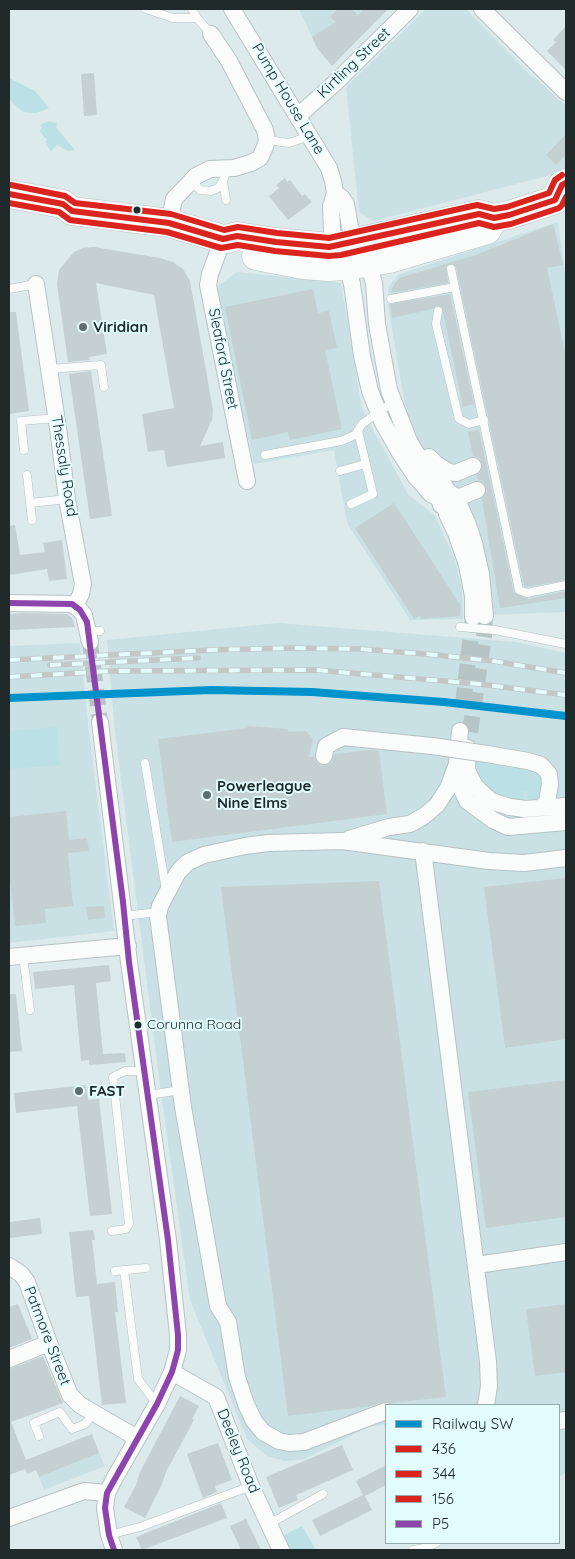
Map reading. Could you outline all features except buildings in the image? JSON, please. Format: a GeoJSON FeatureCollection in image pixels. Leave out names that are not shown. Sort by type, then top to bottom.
{"type":"FeatureCollection","features":[{"type":"Feature","properties":{"kind":"highway"},"geometry":{"type":"LineString","coordinates":[[9,194],[63,204],[72,211]]}},
{"type":"Feature","properties":{"kind":"highway"},"geometry":{"type":"LineString","coordinates":[[9,210],[61,216],[72,211],[170,217],[225,239],[237,252],[303,265],[328,266],[353,254],[396,258],[487,230],[494,218],[509,215],[563,196]]}},
{"type":"Feature","properties":{"kind":"street","name":"Pump House Lane"},"geometry":{"type":"LineString","coordinates":[[232,9],[329,168],[335,193],[332,198],[330,211],[332,231],[353,254]]}},
{"type":"Feature","properties":{"kind":"street","name":"Kirtling Street"},"geometry":{"type":"LineString","coordinates":[[298,116],[335,83],[410,9]]}},
{"type":"Feature","properties":{"kind":"street"},"geometry":{"type":"LineString","coordinates":[[482,9],[566,92]]}},
{"type":"Feature","properties":{"kind":"street"},"geometry":{"type":"LineString","coordinates":[[170,217],[174,198],[191,180],[210,169],[225,175],[260,158],[266,140],[265,130],[229,61],[211,34]]}},
{"type":"Feature","properties":{"kind":"street","name":"Sleaford Street"},"geometry":{"type":"LineString","coordinates":[[225,239],[208,285],[247,481]]}},
{"type":"Feature","properties":{"kind":"street"},"geometry":{"type":"LineString","coordinates":[[353,254],[375,290],[377,324],[382,355],[389,390],[400,423],[409,442],[421,460],[444,485],[448,498],[467,522],[481,574],[479,616]]}},
{"type":"Feature","properties":{"kind":"street"},"geometry":{"type":"LineString","coordinates":[[353,254],[352,284],[362,356],[370,391],[378,412],[400,454],[416,477],[431,494],[448,498]]}},
{"type":"Feature","properties":{"kind":"street","name":"Thessaly Road"},"geometry":{"type":"LineString","coordinates":[[36,284],[50,369],[67,499],[83,584],[81,594],[75,606]]}},
{"type":"Feature","properties":{"kind":"street"},"geometry":{"type":"LineString","coordinates":[[400,423],[436,464],[443,469],[475,477],[448,498]]}},
{"type":"Feature","properties":{"kind":"street"},"geometry":{"type":"LineString","coordinates":[[9,603],[68,603],[75,606],[84,615],[93,635]]}},
{"type":"Feature","properties":{"kind":"street"},"geometry":{"type":"LineString","coordinates":[[100,722],[168,1240],[178,1335],[178,1350],[172,1372],[157,1404],[107,1493],[105,1508],[111,1543]]}},
{"type":"Feature","properties":{"kind":"street"},"geometry":{"type":"LineString","coordinates":[[342,841],[389,827],[410,824],[424,816],[437,804],[448,788],[457,764],[465,731],[467,770],[476,786],[491,801],[525,809],[566,806]]}},
{"type":"Feature","properties":{"kind":"street"},"geometry":{"type":"LineString","coordinates":[[324,756],[326,746],[343,737],[432,746],[528,761],[541,765],[549,774],[550,784],[547,802],[540,808]]}},
{"type":"Feature","properties":{"kind":"street"},"geometry":{"type":"LineString","coordinates":[[457,764],[458,781],[464,796],[478,810],[494,820],[508,827],[566,822]]}},
{"type":"Feature","properties":{"kind":"street"},"geometry":{"type":"LineString","coordinates":[[385,1411],[304,1442],[289,1443],[279,1441],[263,1432],[254,1421],[246,1404],[237,1377],[228,1322],[218,1306],[181,1090],[159,912],[160,906],[178,872],[188,862],[204,855],[268,843],[342,841],[498,862],[524,863],[566,858]]}},
{"type":"Feature","properties":{"kind":"street"},"geometry":{"type":"LineString","coordinates":[[423,851],[477,1265],[488,1362],[489,1386],[486,1404]]}},
{"type":"Feature","properties":{"kind":"street"},"geometry":{"type":"LineString","coordinates":[[16,957],[128,946]]}},
{"type":"Feature","properties":{"kind":"street"},"geometry":{"type":"LineString","coordinates":[[477,1265],[566,1252]]}},
{"type":"Feature","properties":{"kind":"street","name":"Patmore Street"},"geometry":{"type":"LineString","coordinates":[[9,1266],[21,1274],[27,1282],[70,1394],[80,1405],[137,1438]]}},
{"type":"Feature","properties":{"kind":"street"},"geometry":{"type":"LineString","coordinates":[[9,1359],[49,1343]]}},
{"type":"Feature","properties":{"kind":"street","name":"Deeley Road"},"geometry":{"type":"LineString","coordinates":[[172,1372],[216,1397],[251,1486],[281,1550]]}},
{"type":"Feature","properties":{"kind":"street"},"geometry":{"type":"LineString","coordinates":[[9,1518],[84,1491],[107,1493]]}},
{"type":"Feature","properties":{"kind":"lane"},"geometry":{"type":"LineString","coordinates":[[146,9],[174,18],[197,18]]}},
{"type":"Feature","properties":{"kind":"lane"},"geometry":{"type":"LineString","coordinates":[[192,9],[211,34]]}},
{"type":"Feature","properties":{"kind":"lane"},"geometry":{"type":"LineString","coordinates":[[266,140],[289,142],[310,136]]}},
{"type":"Feature","properties":{"kind":"lane"},"geometry":{"type":"LineString","coordinates":[[225,175],[226,200]]}},
{"type":"Feature","properties":{"kind":"lane"},"geometry":{"type":"LineString","coordinates":[[451,269],[519,590],[527,593],[566,585]]}},
{"type":"Feature","properties":{"kind":"lane"},"geometry":{"type":"LineString","coordinates":[[9,289],[36,284]]}},
{"type":"Feature","properties":{"kind":"lane"},"geometry":{"type":"LineString","coordinates":[[391,299],[455,287]]}},
{"type":"Feature","properties":{"kind":"lane"},"geometry":{"type":"LineString","coordinates":[[438,311],[436,324],[459,419],[468,424],[484,420]]}},
{"type":"Feature","properties":{"kind":"lane"},"geometry":{"type":"LineString","coordinates":[[50,369],[101,366],[104,387]]}},
{"type":"Feature","properties":{"kind":"lane"},"geometry":{"type":"LineString","coordinates":[[265,455],[341,442],[355,435],[362,424],[393,402]]}},
{"type":"Feature","properties":{"kind":"lane"},"geometry":{"type":"LineString","coordinates":[[24,450],[21,421],[57,418]]}},
{"type":"Feature","properties":{"kind":"lane"},"geometry":{"type":"LineString","coordinates":[[351,504],[373,494],[358,431]]}},
{"type":"Feature","properties":{"kind":"lane"},"geometry":{"type":"LineString","coordinates":[[340,471],[365,464]]}},
{"type":"Feature","properties":{"kind":"lane"},"geometry":{"type":"LineString","coordinates":[[27,475],[32,520]]}},
{"type":"Feature","properties":{"kind":"lane"},"geometry":{"type":"LineString","coordinates":[[30,503],[67,499]]}},
{"type":"Feature","properties":{"kind":"lane"},"geometry":{"type":"LineString","coordinates":[[460,627],[495,630],[566,644]]}},
{"type":"Feature","properties":{"kind":"lane"},"geometry":{"type":"LineString","coordinates":[[145,763],[166,893]]}},
{"type":"Feature","properties":{"kind":"lane"},"geometry":{"type":"LineString","coordinates":[[124,916],[159,912]]}},
{"type":"Feature","properties":{"kind":"lane"},"geometry":{"type":"LineString","coordinates":[[16,957],[30,1010]]}},
{"type":"Feature","properties":{"kind":"lane"},"geometry":{"type":"LineString","coordinates":[[112,1231],[126,1230],[129,1224],[113,1077],[125,1071],[145,1071]]}},
{"type":"Feature","properties":{"kind":"lane"},"geometry":{"type":"LineString","coordinates":[[148,1095],[181,1090]]}},
{"type":"Feature","properties":{"kind":"lane"},"geometry":{"type":"LineString","coordinates":[[115,1271],[146,1268]]}},
{"type":"Feature","properties":{"kind":"lane"},"geometry":{"type":"LineString","coordinates":[[124,1270],[138,1380],[157,1404]]}},
{"type":"Feature","properties":{"kind":"lane"},"geometry":{"type":"LineString","coordinates":[[39,1436],[34,1423],[60,1412],[72,1429],[85,1424],[94,1412]]}},
{"type":"Feature","properties":{"kind":"lane"},"geometry":{"type":"LineString","coordinates":[[111,1543],[140,1527],[251,1486]]}},
{"type":"Feature","properties":{"kind":"lane"},"geometry":{"type":"LineString","coordinates":[[269,1524],[323,1494]]}},
{"type":"Feature","properties":{"kind":"lane"},"geometry":{"type":"LineString","coordinates":[[413,1550],[434,1544]]}},
{"type":"Feature","properties":{"kind":"shaded area"},"geometry":{"type":"Polygon","coordinates":[[[299,9],[388,9],[332,66],[317,48],[299,9]]]}},
{"type":"Feature","properties":{"kind":"shaded area"},"geometry":{"type":"Polygon","coordinates":[[[426,9],[466,9],[532,77],[536,78],[566,106],[566,171],[374,221],[359,212],[346,87],[426,9]]]}},
{"type":"Feature","properties":{"kind":"shaded area"},"geometry":{"type":"Polygon","coordinates":[[[9,78],[35,91],[49,108],[36,113],[23,112],[9,99],[9,78]]]}},
{"type":"Feature","properties":{"kind":"shaded area"},"geometry":{"type":"Polygon","coordinates":[[[48,121],[57,123],[56,127],[75,150],[68,151],[57,145],[51,151],[45,141],[47,140],[39,133],[42,127],[40,125],[48,121]]]}},
{"type":"Feature","properties":{"kind":"shaded area"},"geometry":{"type":"Polygon","coordinates":[[[558,222],[566,280],[566,612],[492,615],[410,435],[387,299],[389,286],[397,276],[406,272],[558,222]]]}},
{"type":"Feature","properties":{"kind":"shaded area"},"geometry":{"type":"Polygon","coordinates":[[[237,272],[341,283],[362,409],[408,494],[435,516],[454,557],[462,587],[463,619],[410,620],[347,523],[334,450],[254,464],[214,289],[237,272]]]}},
{"type":"Feature","properties":{"kind":"shaded area"},"geometry":{"type":"Polygon","coordinates":[[[278,623],[516,642],[566,653],[566,1472],[560,1476],[560,1404],[385,1404],[385,1425],[370,1426],[305,1459],[285,1461],[267,1456],[247,1439],[190,1300],[161,1093],[115,732],[107,640],[278,623]]]}},
{"type":"Feature","properties":{"kind":"shaded area"},"geometry":{"type":"Polygon","coordinates":[[[80,643],[88,724],[114,931],[9,943],[9,646],[80,643]]]}},
{"type":"Feature","properties":{"kind":"shaded area"},"geometry":{"type":"Polygon","coordinates":[[[57,727],[60,765],[9,769],[9,731],[57,727]]]}},
{"type":"Feature","properties":{"kind":"shaded area"},"geometry":{"type":"Polygon","coordinates":[[[474,760],[537,769],[544,781],[542,794],[536,800],[529,802],[527,791],[523,791],[523,801],[508,799],[495,793],[478,774],[477,765],[474,765],[474,760]]]}},
{"type":"Feature","properties":{"kind":"shaded area"},"geometry":{"type":"Polygon","coordinates":[[[99,1453],[105,1466],[44,1490],[39,1477],[99,1453]]]}},
{"type":"Feature","properties":{"kind":"shaded area"},"geometry":{"type":"Polygon","coordinates":[[[302,1526],[316,1550],[291,1550],[284,1535],[302,1526]]]}},
{"type":"Feature","properties":{"kind":"tunnel"},"geometry":{"type":"LineString","coordinates":[[470,732],[484,636],[485,616]]}},
{"type":"Feature","properties":{"kind":"tunnel"},"geometry":{"type":"LineString","coordinates":[[463,704],[473,617]]}},
{"type":"Feature","properties":{"kind":"tunnel"},"geometry":{"type":"LineString","coordinates":[[90,642],[100,722]]}},
{"type":"Feature","properties":{"kind":"railway"},"geometry":{"type":"LineString","coordinates":[[9,660],[211,650],[359,649],[493,661],[566,673]]}},
{"type":"Feature","properties":{"kind":"railway"},"geometry":{"type":"LineString","coordinates":[[50,665],[198,658]]}},
{"type":"Feature","properties":{"kind":"railway"},"geometry":{"type":"LineString","coordinates":[[9,677],[110,671],[316,670],[479,684],[566,695]]}},
{"type":"Feature","properties":{"kind":"rail line","name":"SW"},"geometry":{"type":"LineString","coordinates":[[9,698],[211,690],[312,692],[444,702],[566,716]]}},
{"type":"Feature","properties":{"kind":"transit line","name":"156"},"geometry":{"type":"LineString","coordinates":[[11,185],[65,196],[75,203],[171,214],[224,230],[238,227],[329,238],[477,205],[494,209],[507,207],[549,193],[555,180],[562,175]]}},
{"type":"Feature","properties":{"kind":"transit line","name":"436"},"geometry":{"type":"LineString","coordinates":[[9,194],[63,204],[72,211],[169,223],[223,239],[237,236],[329,247],[479,214],[494,218],[509,215],[555,200],[562,185],[566,183]]}},
{"type":"Feature","properties":{"kind":"transit line","name":"344"},"geometry":{"type":"LineString","coordinates":[[9,203],[59,212],[70,220],[167,232],[221,248],[238,245],[275,251],[329,256],[341,255],[479,223],[494,227],[511,224],[559,208],[566,197]]}},
{"type":"Feature","properties":{"kind":"transit line","name":"P5"},"geometry":{"type":"LineString","coordinates":[[9,603],[72,604],[80,610],[87,622],[129,962],[168,1240],[178,1350],[172,1372],[157,1404],[107,1493],[105,1508],[109,1535],[114,1550]]}},
{"type":"Feature","properties":{"kind":"place","name":"Viridian"},"geometry":{"type":"Point","coordinates":[83,327]}},
{"type":"Feature","properties":{"kind":"place","name":"Powerleague Nine Elms"},"geometry":{"type":"Point","coordinates":[207,795]}},
{"type":"Feature","properties":{"kind":"place","name":"Corunna Road"},"geometry":{"type":"Point","coordinates":[138,1025]}},
{"type":"Feature","properties":{"kind":"place","name":"FAST"},"geometry":{"type":"Point","coordinates":[79,1091]}}]}
